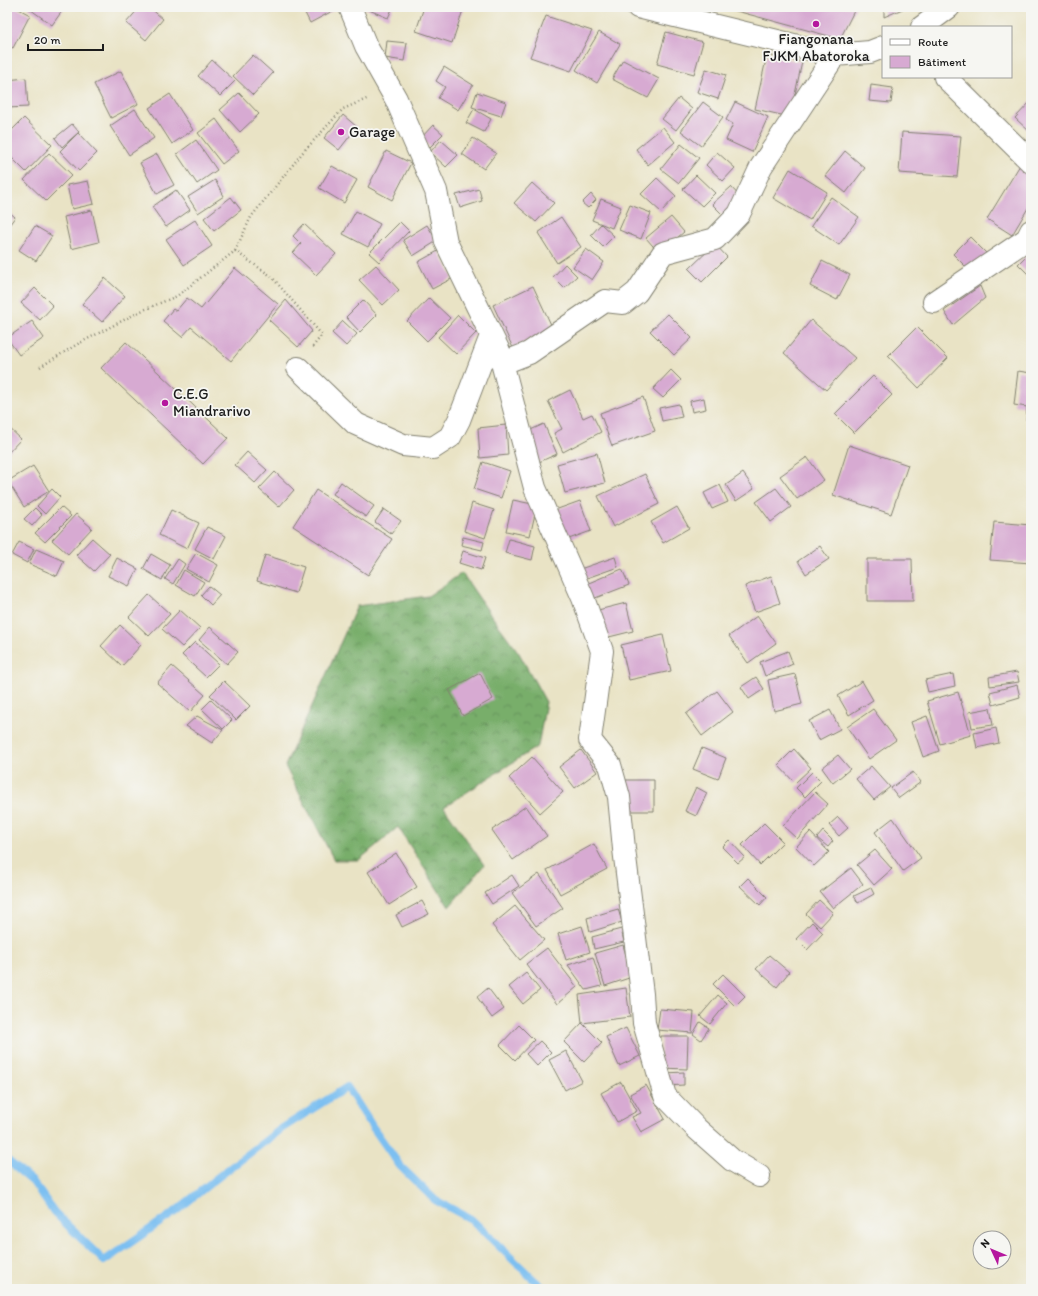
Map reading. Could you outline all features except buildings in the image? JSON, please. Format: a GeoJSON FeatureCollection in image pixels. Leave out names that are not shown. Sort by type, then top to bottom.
{"type":"FeatureCollection","features":[{"type":"Feature","properties":{"kind":"street"},"geometry":{"type":"LineString","coordinates":[[350,7],[366,46],[396,99],[436,191],[446,242],[499,351],[534,488],[583,598],[602,651],[590,740],[610,766],[620,797],[624,849],[642,994],[644,1023],[665,1096],[697,1129],[732,1160],[759,1176]]}},
{"type":"Feature","properties":{"kind":"street"},"geometry":{"type":"LineString","coordinates":[[638,7],[835,55],[870,52],[882,47]]}},
{"type":"Feature","properties":{"kind":"street"},"geometry":{"type":"LineString","coordinates":[[923,26],[949,7]]}},
{"type":"Feature","properties":{"kind":"street"},"geometry":{"type":"LineString","coordinates":[[503,363],[529,354],[605,301],[623,303],[637,292],[663,253],[714,239],[739,214],[761,166],[835,55]]}},
{"type":"Feature","properties":{"kind":"street"},"geometry":{"type":"LineString","coordinates":[[946,78],[1031,162]]}},
{"type":"Feature","properties":{"kind":"street"},"geometry":{"type":"LineString","coordinates":[[934,302],[1027,240],[1031,231]]}},
{"type":"Feature","properties":{"kind":"street"},"geometry":{"type":"LineString","coordinates":[[298,368],[356,424],[403,445],[433,448],[450,437],[459,420],[491,336]]}},
{"type":"Feature","properties":{"kind":"path"},"geometry":{"type":"LineString","coordinates":[[40,367],[76,345],[141,311],[177,296],[235,251],[251,217],[303,152],[343,109],[391,90]]}},
{"type":"Feature","properties":{"kind":"path"},"geometry":{"type":"LineString","coordinates":[[235,251],[271,276],[322,334],[298,368]]}},
{"type":"Feature","properties":{"kind":"green space"},"geometry":{"type":"Polygon","coordinates":[[[462,573],[519,653],[546,702],[538,746],[444,807],[484,865],[449,907],[398,827],[359,860],[334,860],[285,766],[357,606],[428,596],[462,573]]]}},
{"type":"Feature","properties":{"kind":"waterway"},"geometry":{"type":"LineString","coordinates":[[7,1160],[33,1182],[54,1212],[104,1261],[175,1212],[281,1129],[347,1087],[400,1166],[435,1200],[471,1219],[545,1289]]}},
{"type":"Feature","properties":{"kind":"place","name":"Fiangonana FJKM Abatoroka"},"geometry":{"type":"Point","coordinates":[816,24]}},
{"type":"Feature","properties":{"kind":"place","name":"Garage"},"geometry":{"type":"Point","coordinates":[341,132]}},
{"type":"Feature","properties":{"kind":"place","name":"C.E.G Miandrarivo"},"geometry":{"type":"Point","coordinates":[165,403]}}]}
